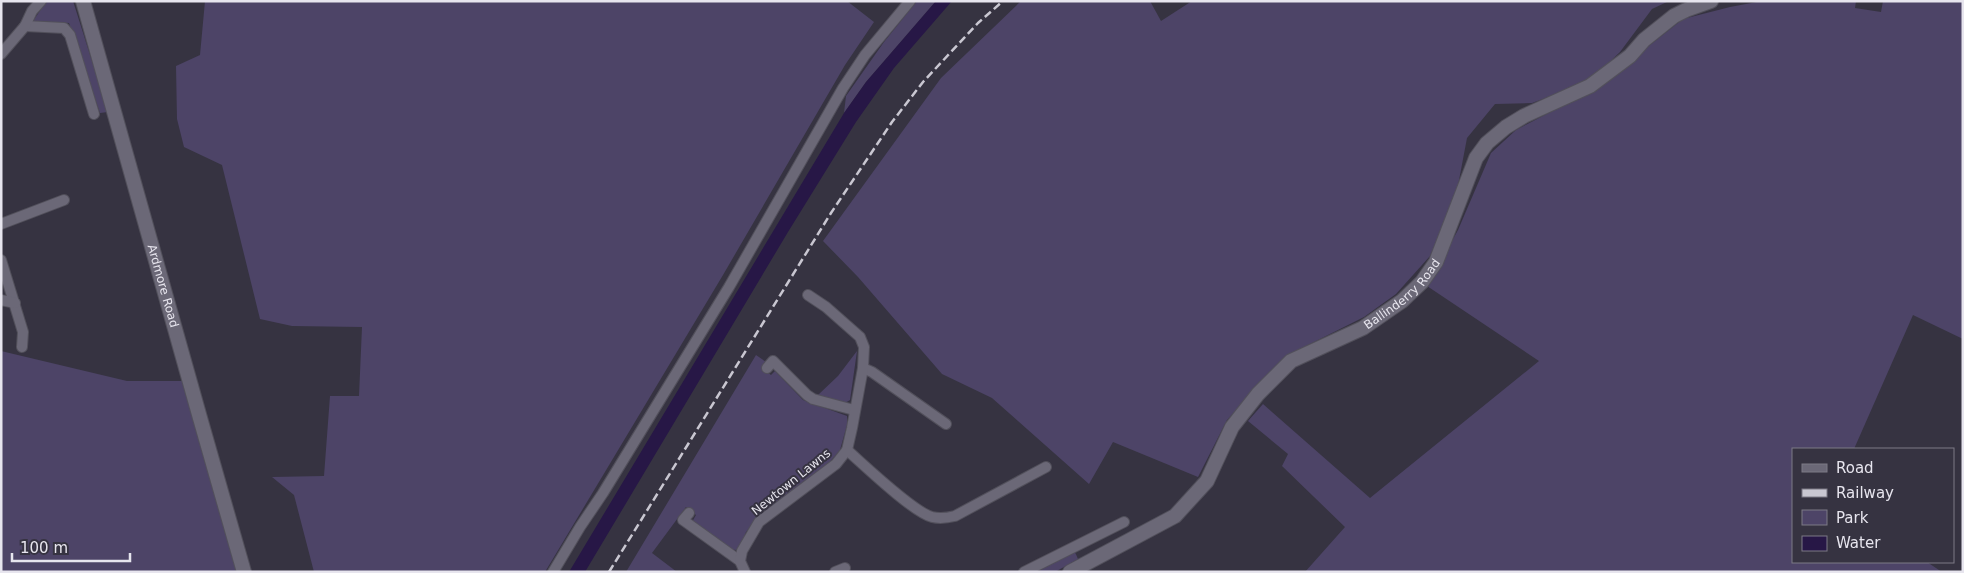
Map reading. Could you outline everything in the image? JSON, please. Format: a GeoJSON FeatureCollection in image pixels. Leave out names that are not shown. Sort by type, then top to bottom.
{"type":"FeatureCollection","features":[{"type":"Feature","properties":{"kind":"street"},"geometry":{"type":"LineString","coordinates":[[1,54],[25,26],[32,11],[41,1]]}},
{"type":"Feature","properties":{"kind":"street","name":"Ardmore Road"},"geometry":{"type":"LineString","coordinates":[[84,1],[244,572]]}},
{"type":"Feature","properties":{"kind":"street"},"geometry":{"type":"LineString","coordinates":[[553,572],[730,286],[843,88],[865,55],[910,1]]}},
{"type":"Feature","properties":{"kind":"street","name":"Ballinderry Road"},"geometry":{"type":"LineString","coordinates":[[1070,572],[1175,516],[1207,480],[1232,427],[1258,394],[1291,361],[1364,328],[1402,301],[1422,282],[1436,262],[1476,158],[1487,143],[1524,116],[1590,86],[1630,56],[1644,40],[1674,16],[1711,1]]}},
{"type":"Feature","properties":{"kind":"street"},"geometry":{"type":"LineString","coordinates":[[25,26],[64,28],[70,35],[94,114]]}},
{"type":"Feature","properties":{"kind":"street"},"geometry":{"type":"LineString","coordinates":[[1,224],[64,200]]}},
{"type":"Feature","properties":{"kind":"street"},"geometry":{"type":"LineString","coordinates":[[1,260],[23,332],[22,347]]}},
{"type":"Feature","properties":{"kind":"street","name":"Newtown Lawns"},"geometry":{"type":"LineString","coordinates":[[740,561],[742,551],[759,522],[836,464],[846,450],[863,368],[864,347],[860,338],[826,307],[808,294]]}},
{"type":"Feature","properties":{"kind":"street"},"geometry":{"type":"LineString","coordinates":[[1,300],[14,303]]}},
{"type":"Feature","properties":{"kind":"street"},"geometry":{"type":"LineString","coordinates":[[767,368],[773,360],[813,399],[854,410]]}},
{"type":"Feature","properties":{"kind":"street"},"geometry":{"type":"LineString","coordinates":[[863,368],[872,372],[946,424]]}},
{"type":"Feature","properties":{"kind":"street","name":"Newtown Lawns"},"geometry":{"type":"LineString","coordinates":[[846,450],[909,503],[930,517],[955,516],[1046,467]]}},
{"type":"Feature","properties":{"kind":"street"},"geometry":{"type":"LineString","coordinates":[[689,514],[683,520],[740,561],[745,572]]}},
{"type":"Feature","properties":{"kind":"street"},"geometry":{"type":"LineString","coordinates":[[1024,572],[1124,522]]}},
{"type":"Feature","properties":{"kind":"green space"},"geometry":{"type":"Polygon","coordinates":[[[73,1],[108,112],[100,113],[69,23],[33,21],[46,2],[73,1]]]}},
{"type":"Feature","properties":{"kind":"green space"},"geometry":{"type":"Polygon","coordinates":[[[205,1],[847,1],[874,22],[845,65],[723,275],[545,572],[314,572],[294,495],[272,477],[324,476],[330,396],[359,396],[362,327],[292,326],[260,319],[222,165],[184,147],[177,119],[176,66],[200,55],[205,1]]]}},
{"type":"Feature","properties":{"kind":"green space"},"geometry":{"type":"Polygon","coordinates":[[[917,1],[936,1],[866,82],[844,113],[846,96],[884,42],[917,1]]]}},
{"type":"Feature","properties":{"kind":"green space"},"geometry":{"type":"Polygon","coordinates":[[[1021,1],[1150,1],[1161,21],[1192,1],[1669,1],[1652,9],[1620,52],[1589,82],[1532,103],[1495,104],[1467,138],[1456,196],[1430,256],[1396,294],[1364,317],[1304,347],[1278,364],[1227,420],[1198,477],[1113,442],[1089,484],[992,398],[942,374],[858,277],[823,241],[941,78],[1021,1]]]}},
{"type":"Feature","properties":{"kind":"green space"},"geometry":{"type":"Polygon","coordinates":[[[1762,1],[1856,1],[1855,8],[1881,12],[1883,1],[1963,1],[1963,339],[1913,315],[1854,448],[1792,448],[1792,563],[1928,563],[1942,572],[1305,572],[1345,527],[1282,466],[1288,454],[1248,421],[1263,404],[1370,498],[1539,361],[1427,286],[1458,230],[1491,153],[1516,130],[1593,90],[1683,19],[1762,1]]]}},
{"type":"Feature","properties":{"kind":"green space"},"geometry":{"type":"Polygon","coordinates":[[[1,351],[127,381],[183,381],[239,572],[1,572],[1,351]]]}},
{"type":"Feature","properties":{"kind":"green space"},"geometry":{"type":"Polygon","coordinates":[[[857,351],[850,400],[845,403],[818,395],[838,376],[857,351]]]}},
{"type":"Feature","properties":{"kind":"green space"},"geometry":{"type":"Polygon","coordinates":[[[756,355],[766,362],[762,368],[771,375],[775,371],[803,400],[847,416],[847,425],[840,450],[828,464],[760,514],[746,532],[741,545],[736,550],[729,549],[692,522],[696,515],[686,507],[652,553],[677,572],[626,572],[756,355]]]}},
{"type":"Feature","properties":{"kind":"green space"},"geometry":{"type":"Polygon","coordinates":[[[1074,550],[1078,559],[1055,572],[1032,572],[1074,550]]]}},
{"type":"Feature","properties":{"kind":"water"},"geometry":{"type":"Polygon","coordinates":[[[936,1],[952,1],[894,68],[856,122],[788,232],[585,572],[569,572],[844,113],[866,82],[936,1]]]}},
{"type":"Feature","properties":{"kind":"railway"},"geometry":{"type":"LineString","coordinates":[[609,572],[831,213],[892,122],[923,82],[978,23],[1003,1]]}}]}
